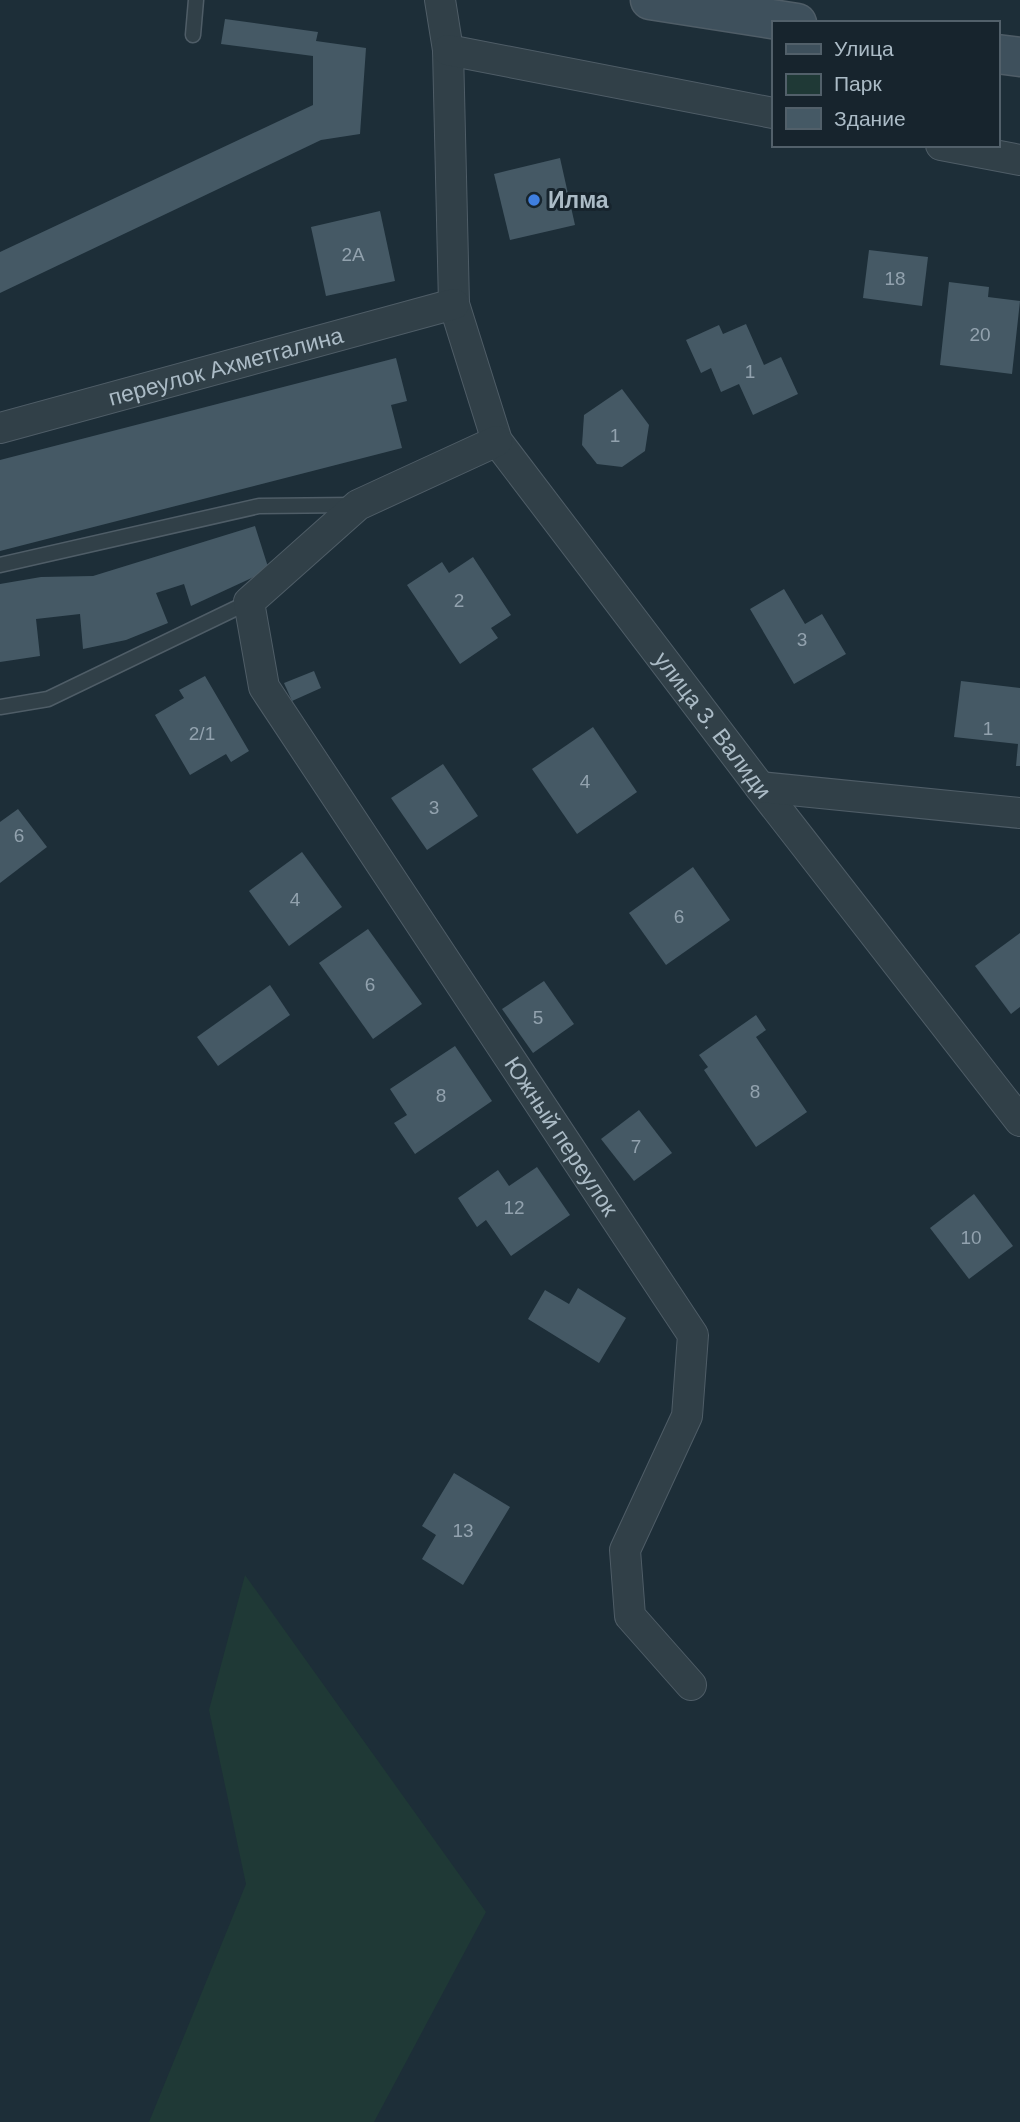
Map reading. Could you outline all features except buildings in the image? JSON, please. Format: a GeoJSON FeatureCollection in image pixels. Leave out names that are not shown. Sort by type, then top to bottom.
{"type":"FeatureCollection","features":[{"type":"Feature","properties":{"kind":"main road"},"geometry":{"type":"LineString","coordinates":[[650,0],[784,21]]}},
{"type":"Feature","properties":{"kind":"main road"},"geometry":{"type":"LineString","coordinates":[[999,54],[1020,57]]}},
{"type":"Feature","properties":{"kind":"street","name":"улица З. Валиди"},"geometry":{"type":"LineString","coordinates":[[440,0],[448,50],[454,304],[496,441],[1020,1122]]}},
{"type":"Feature","properties":{"kind":"street"},"geometry":{"type":"LineString","coordinates":[[448,50],[772,113]]}},
{"type":"Feature","properties":{"kind":"street"},"geometry":{"type":"LineString","coordinates":[[952,147],[1020,160]]}},
{"type":"Feature","properties":{"kind":"street","name":"переулок Ахметгалина"},"geometry":{"type":"LineString","coordinates":[[0,428],[454,304]]}},
{"type":"Feature","properties":{"kind":"street"},"geometry":{"type":"LineString","coordinates":[[249,602],[358,505],[496,441]]}},
{"type":"Feature","properties":{"kind":"street","name":"Южный переулок"},"geometry":{"type":"LineString","coordinates":[[249,602],[264,687],[694,1335],[687,1416],[625,1550],[631,1616],[691,1685]]}},
{"type":"Feature","properties":{"kind":"street"},"geometry":{"type":"LineString","coordinates":[[760,787],[1020,813]]}},
{"type":"Feature","properties":{"kind":"lane"},"geometry":{"type":"LineString","coordinates":[[193,35],[195,0]]}},
{"type":"Feature","properties":{"kind":"lane"},"geometry":{"type":"LineString","coordinates":[[0,565],[259,506],[358,505]]}},
{"type":"Feature","properties":{"kind":"lane"},"geometry":{"type":"LineString","coordinates":[[0,707],[48,699],[249,602]]}},
{"type":"Feature","properties":{"kind":"green space"},"geometry":{"type":"Polygon","coordinates":[[[245,1575],[486,1912],[374,2122],[149,2122],[246,1884],[209,1710],[245,1575]]]}},
{"type":"Feature","properties":{"kind":"place","name":"Илма"},"geometry":{"type":"Point","coordinates":[534,200]}}]}
